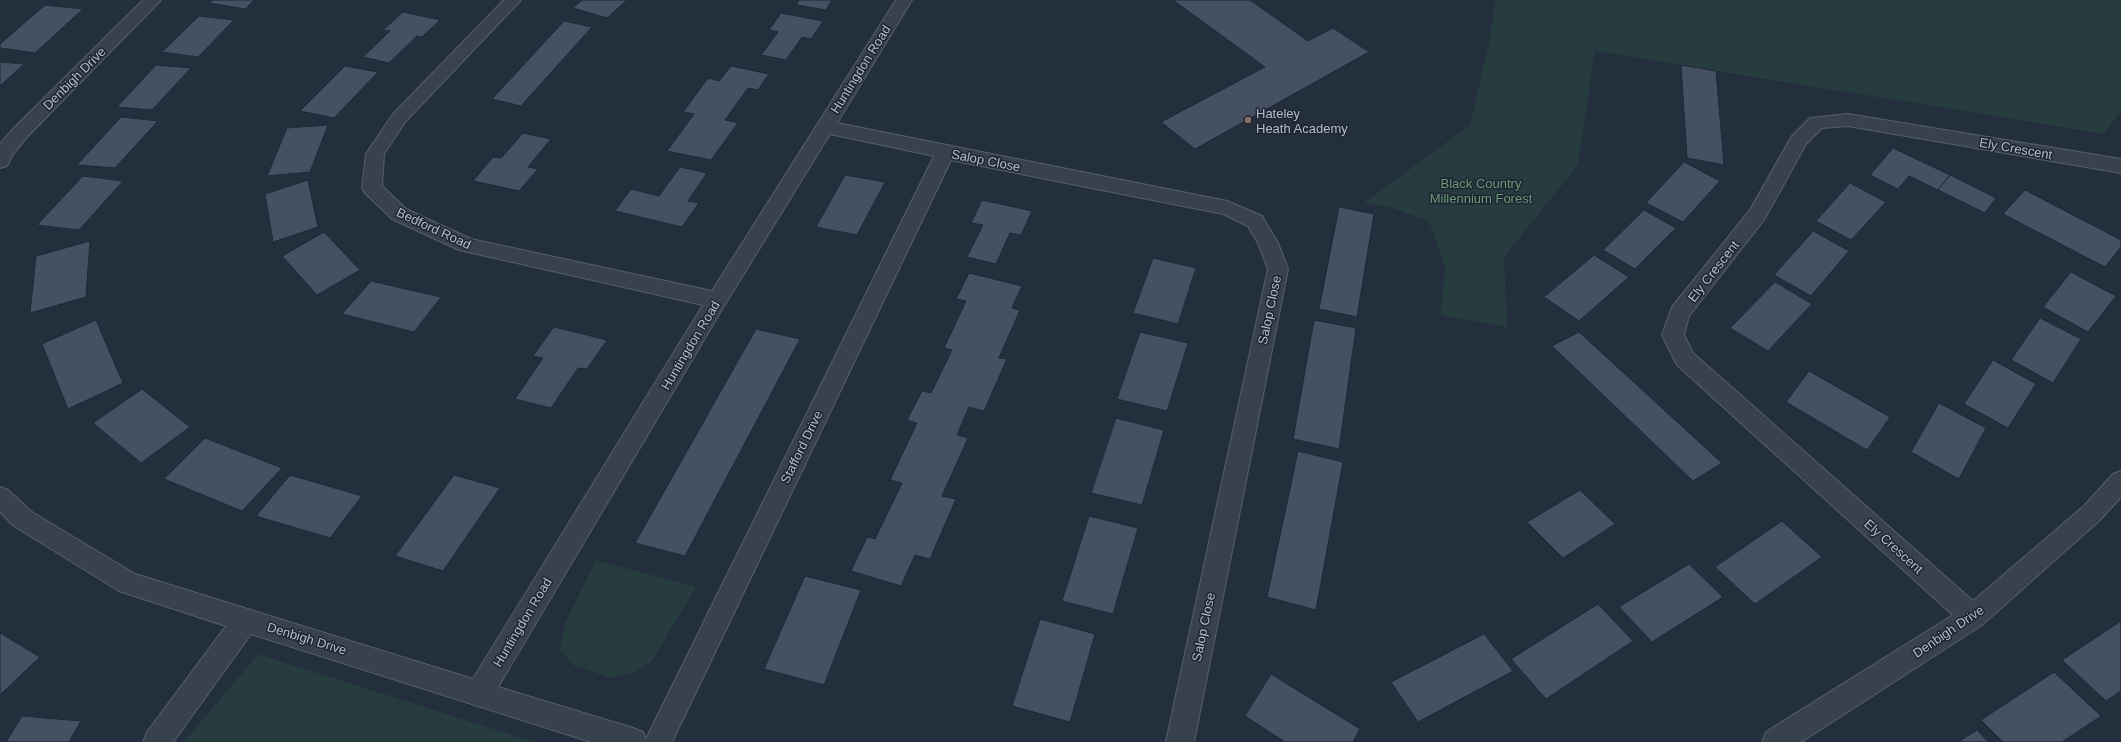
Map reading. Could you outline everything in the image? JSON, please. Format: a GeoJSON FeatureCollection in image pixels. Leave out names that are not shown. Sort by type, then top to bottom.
{"type":"FeatureCollection","features":[{"type":"Feature","properties":{"kind":"street","name":"Denbigh Drive"},"geometry":{"type":"LineString","coordinates":[[0,161],[5,151],[20,133],[153,0]]}},
{"type":"Feature","properties":{"kind":"street","name":"Bedford Road"},"geometry":{"type":"LineString","coordinates":[[513,0],[399,118],[375,154],[372,188],[399,214],[466,245],[717,300]]}},
{"type":"Feature","properties":{"kind":"street","name":"Huntingdon Road"},"geometry":{"type":"LineString","coordinates":[[480,692],[717,300],[824,126],[904,0]]}},
{"type":"Feature","properties":{"kind":"street","name":"Ely Crescent"},"geometry":{"type":"LineString","coordinates":[[1973,617],[1685,359],[1672,334],[1679,313],[1757,215],[1799,140],[1817,122],[1848,120],[2121,166]]}},
{"type":"Feature","properties":{"kind":"street","name":"Salop Close"},"geometry":{"type":"LineString","coordinates":[[824,126],[945,152],[1227,208],[1254,221],[1268,243],[1278,269],[1180,742]]}},
{"type":"Feature","properties":{"kind":"street","name":"Stafford Drive"},"geometry":{"type":"LineString","coordinates":[[658,742],[945,152]]}},
{"type":"Feature","properties":{"kind":"street","name":"Denbigh Drive"},"geometry":{"type":"LineString","coordinates":[[1776,742],[1973,617],[2092,513],[2121,481]]}},
{"type":"Feature","properties":{"kind":"street","name":"Denbigh Drive"},"geometry":{"type":"LineString","coordinates":[[0,497],[23,519],[128,583],[480,692],[633,742]]}},
{"type":"Feature","properties":{"kind":"street"},"geometry":{"type":"LineString","coordinates":[[157,742],[246,619]]}},
{"type":"Feature","properties":{"kind":"green space","name":"Black Country Millennium Forest"},"geometry":{"type":"Polygon","coordinates":[[[1496,0],[2121,0],[2121,111],[2104,134],[1595,51],[1578,165],[1504,257],[1507,327],[1441,315],[1445,266],[1429,221],[1388,207],[1364,203],[1470,125],[1489,42],[1496,0]]]}},
{"type":"Feature","properties":{"kind":"green space"},"geometry":{"type":"Polygon","coordinates":[[[596,560],[696,587],[652,661],[635,672],[611,678],[573,665],[560,649],[566,621],[596,560]]]}},
{"type":"Feature","properties":{"kind":"green space"},"geometry":{"type":"Polygon","coordinates":[[[258,654],[534,742],[184,742],[258,654]]]}},
{"type":"Feature","properties":{"kind":"building"},"geometry":{"type":"Polygon","coordinates":[[[213,0],[254,0],[245,9],[209,3],[213,0]]]}},
{"type":"Feature","properties":{"kind":"building"},"geometry":{"type":"Polygon","coordinates":[[[582,0],[627,0],[607,18],[573,8],[582,0]]]}},
{"type":"Feature","properties":{"kind":"building"},"geometry":{"type":"Polygon","coordinates":[[[799,0],[832,0],[826,10],[796,5],[799,0]]]}},
{"type":"Feature","properties":{"kind":"building"},"geometry":{"type":"Polygon","coordinates":[[[1173,0],[1250,0],[1308,41],[1333,28],[1369,52],[1195,149],[1161,122],[1265,67],[1173,0]]]}},
{"type":"Feature","properties":{"kind":"building"},"geometry":{"type":"Polygon","coordinates":[[[45,5],[83,9],[35,53],[0,48],[0,44],[45,5]]]}},
{"type":"Feature","properties":{"kind":"building"},"geometry":{"type":"Polygon","coordinates":[[[403,12],[440,20],[422,37],[417,36],[389,63],[363,57],[390,31],[383,30],[403,12]]]}},
{"type":"Feature","properties":{"kind":"building"},"geometry":{"type":"Polygon","coordinates":[[[781,13],[823,21],[811,39],[802,37],[786,60],[761,55],[778,32],[769,30],[781,13]]]}},
{"type":"Feature","properties":{"kind":"building"},"geometry":{"type":"Polygon","coordinates":[[[199,16],[234,20],[198,57],[162,52],[199,16]]]}},
{"type":"Feature","properties":{"kind":"building"},"geometry":{"type":"Polygon","coordinates":[[[564,21],[592,27],[521,106],[492,99],[564,21]]]}},
{"type":"Feature","properties":{"kind":"building"},"geometry":{"type":"Polygon","coordinates":[[[0,62],[24,64],[0,86],[0,62]]]}},
{"type":"Feature","properties":{"kind":"building"},"geometry":{"type":"Polygon","coordinates":[[[156,65],[191,68],[152,110],[117,107],[156,65]]]}},
{"type":"Feature","properties":{"kind":"building"},"geometry":{"type":"Polygon","coordinates":[[[1681,65],[1716,71],[1724,165],[1687,158],[1681,65]]]}},
{"type":"Feature","properties":{"kind":"building"},"geometry":{"type":"Polygon","coordinates":[[[345,66],[378,72],[334,118],[300,111],[345,66]]]}},
{"type":"Feature","properties":{"kind":"building"},"geometry":{"type":"Polygon","coordinates":[[[731,66],[769,74],[758,90],[748,88],[725,120],[738,123],[711,160],[667,151],[694,114],[683,112],[708,78],[719,81],[731,66]]]}},
{"type":"Feature","properties":{"kind":"building"},"geometry":{"type":"Polygon","coordinates":[[[121,117],[158,121],[115,168],[77,165],[121,117]]]}},
{"type":"Feature","properties":{"kind":"building"},"geometry":{"type":"Polygon","coordinates":[[[328,125],[310,172],[267,176],[287,128],[328,125]]]}},
{"type":"Feature","properties":{"kind":"building"},"geometry":{"type":"Polygon","coordinates":[[[523,133],[551,139],[528,167],[538,169],[519,191],[473,181],[493,157],[501,158],[523,133]]]}},
{"type":"Feature","properties":{"kind":"building"},"geometry":{"type":"Polygon","coordinates":[[[1893,148],[1950,175],[1938,190],[1909,176],[1898,189],[1870,175],[1893,148]]]}},
{"type":"Feature","properties":{"kind":"building"},"geometry":{"type":"Polygon","coordinates":[[[1684,162],[1720,181],[1683,222],[1646,203],[1684,162]]]}},
{"type":"Feature","properties":{"kind":"building"},"geometry":{"type":"Polygon","coordinates":[[[680,167],[707,173],[688,201],[699,203],[682,227],[615,211],[631,189],[659,196],[680,167]]]}},
{"type":"Feature","properties":{"kind":"building"},"geometry":{"type":"Polygon","coordinates":[[[845,175],[885,182],[857,235],[816,227],[845,175]]]}},
{"type":"Feature","properties":{"kind":"building"},"geometry":{"type":"Polygon","coordinates":[[[1950,175],[1996,198],[1985,213],[1938,190],[1950,175]]]}},
{"type":"Feature","properties":{"kind":"building"},"geometry":{"type":"Polygon","coordinates":[[[83,176],[123,181],[79,230],[37,225],[83,176]]]}},
{"type":"Feature","properties":{"kind":"building"},"geometry":{"type":"Polygon","coordinates":[[[308,180],[318,227],[273,242],[265,194],[308,180]]]}},
{"type":"Feature","properties":{"kind":"building"},"geometry":{"type":"Polygon","coordinates":[[[1850,183],[1886,202],[1851,240],[1816,221],[1850,183]]]}},
{"type":"Feature","properties":{"kind":"building"},"geometry":{"type":"Polygon","coordinates":[[[2025,190],[2121,240],[2121,247],[2105,267],[2003,214],[2025,190]]]}},
{"type":"Feature","properties":{"kind":"building"},"geometry":{"type":"Polygon","coordinates":[[[982,200],[1032,211],[1021,235],[1010,233],[996,264],[967,257],[983,225],[971,223],[982,200]]]}},
{"type":"Feature","properties":{"kind":"building"},"geometry":{"type":"Polygon","coordinates":[[[1339,207],[1374,214],[1357,317],[1319,309],[1339,207]]]}},
{"type":"Feature","properties":{"kind":"building"},"geometry":{"type":"Polygon","coordinates":[[[1644,210],[1676,228],[1635,269],[1603,250],[1644,210]]]}},
{"type":"Feature","properties":{"kind":"building"},"geometry":{"type":"Polygon","coordinates":[[[1813,231],[1849,251],[1811,296],[1774,275],[1813,231]]]}},
{"type":"Feature","properties":{"kind":"building"},"geometry":{"type":"Polygon","coordinates":[[[324,232],[360,270],[317,295],[282,256],[324,232]]]}},
{"type":"Feature","properties":{"kind":"building"},"geometry":{"type":"Polygon","coordinates":[[[90,241],[86,297],[30,313],[36,256],[90,241]]]}},
{"type":"Feature","properties":{"kind":"building"},"geometry":{"type":"Polygon","coordinates":[[[1594,255],[1629,277],[1579,321],[1544,297],[1594,255]]]}},
{"type":"Feature","properties":{"kind":"building"},"geometry":{"type":"Polygon","coordinates":[[[1153,258],[1196,268],[1178,324],[1133,313],[1153,258]]]}},
{"type":"Feature","properties":{"kind":"building"},"geometry":{"type":"Polygon","coordinates":[[[2071,272],[2116,296],[2088,332],[2043,307],[2071,272]]]}},
{"type":"Feature","properties":{"kind":"building"},"geometry":{"type":"Polygon","coordinates":[[[969,273],[1022,286],[1012,308],[1020,310],[999,358],[1007,359],[984,411],[969,407],[957,435],[968,438],[942,496],[956,499],[930,559],[915,555],[901,586],[851,571],[867,537],[875,539],[902,483],[890,480],[917,423],[907,420],[922,391],[931,393],[952,350],[944,348],[966,301],[956,299],[969,273]]]}},
{"type":"Feature","properties":{"kind":"building"},"geometry":{"type":"Polygon","coordinates":[[[371,281],[441,297],[414,332],[342,314],[371,281]]]}},
{"type":"Feature","properties":{"kind":"building"},"geometry":{"type":"Polygon","coordinates":[[[1775,282],[1812,304],[1768,351],[1730,328],[1775,282]]]}},
{"type":"Feature","properties":{"kind":"building"},"geometry":{"type":"Polygon","coordinates":[[[2040,318],[2081,339],[2053,383],[2011,360],[2040,318]]]}},
{"type":"Feature","properties":{"kind":"building"},"geometry":{"type":"Polygon","coordinates":[[[96,320],[123,383],[68,409],[42,344],[96,320]]]}},
{"type":"Feature","properties":{"kind":"building"},"geometry":{"type":"Polygon","coordinates":[[[1314,320],[1356,328],[1339,449],[1293,439],[1314,320]]]}},
{"type":"Feature","properties":{"kind":"building"},"geometry":{"type":"Polygon","coordinates":[[[554,327],[607,340],[587,369],[578,368],[551,408],[515,399],[543,358],[533,356],[554,327]]]}},
{"type":"Feature","properties":{"kind":"building"},"geometry":{"type":"Polygon","coordinates":[[[756,329],[800,339],[685,556],[635,543],[756,329]]]}},
{"type":"Feature","properties":{"kind":"building"},"geometry":{"type":"Polygon","coordinates":[[[1140,332],[1188,343],[1167,411],[1117,399],[1140,332]]]}},
{"type":"Feature","properties":{"kind":"building"},"geometry":{"type":"Polygon","coordinates":[[[1579,332],[1722,463],[1693,481],[1552,346],[1579,332]]]}},
{"type":"Feature","properties":{"kind":"building"},"geometry":{"type":"Polygon","coordinates":[[[1993,360],[2036,384],[2008,428],[1964,404],[1993,360]]]}},
{"type":"Feature","properties":{"kind":"building"},"geometry":{"type":"Polygon","coordinates":[[[1809,371],[1890,417],[1867,450],[1786,402],[1809,371]]]}},
{"type":"Feature","properties":{"kind":"building"},"geometry":{"type":"Polygon","coordinates":[[[142,389],[190,427],[141,463],[93,423],[142,389]]]}},
{"type":"Feature","properties":{"kind":"building"},"geometry":{"type":"Polygon","coordinates":[[[1939,403],[1986,428],[1959,479],[1911,452],[1939,403]]]}},
{"type":"Feature","properties":{"kind":"building"},"geometry":{"type":"Polygon","coordinates":[[[1116,418],[1164,430],[1142,505],[1091,493],[1116,418]]]}},
{"type":"Feature","properties":{"kind":"building"},"geometry":{"type":"Polygon","coordinates":[[[205,438],[282,468],[242,511],[164,479],[205,438]]]}},
{"type":"Feature","properties":{"kind":"building"},"geometry":{"type":"Polygon","coordinates":[[[1298,451],[1343,462],[1316,610],[1267,597],[1298,451]]]}},
{"type":"Feature","properties":{"kind":"building"},"geometry":{"type":"Polygon","coordinates":[[[290,475],[362,496],[330,538],[256,516],[290,475]]]}},
{"type":"Feature","properties":{"kind":"building"},"geometry":{"type":"Polygon","coordinates":[[[454,475],[500,488],[443,571],[395,556],[454,475]]]}},
{"type":"Feature","properties":{"kind":"building"},"geometry":{"type":"Polygon","coordinates":[[[1580,490],[1615,524],[1563,558],[1527,522],[1580,490]]]}},
{"type":"Feature","properties":{"kind":"building"},"geometry":{"type":"Polygon","coordinates":[[[1089,516],[1138,528],[1113,614],[1062,601],[1089,516]]]}},
{"type":"Feature","properties":{"kind":"building"},"geometry":{"type":"Polygon","coordinates":[[[1782,521],[1822,557],[1755,604],[1715,567],[1782,521]]]}},
{"type":"Feature","properties":{"kind":"building"},"geometry":{"type":"Polygon","coordinates":[[[1689,564],[1723,597],[1652,642],[1619,607],[1689,564]]]}},
{"type":"Feature","properties":{"kind":"building"},"geometry":{"type":"Polygon","coordinates":[[[805,576],[861,590],[824,685],[764,669],[805,576]]]}},
{"type":"Feature","properties":{"kind":"building"},"geometry":{"type":"Polygon","coordinates":[[[1598,604],[1633,641],[1546,699],[1511,659],[1598,604]]]}},
{"type":"Feature","properties":{"kind":"building"},"geometry":{"type":"Polygon","coordinates":[[[1040,619],[1095,634],[1070,722],[1012,706],[1040,619]]]}},
{"type":"Feature","properties":{"kind":"building"},"geometry":{"type":"Polygon","coordinates":[[[2121,621],[2121,691],[2106,701],[2062,660],[2121,621]]]}},
{"type":"Feature","properties":{"kind":"building"},"geometry":{"type":"Polygon","coordinates":[[[0,633],[40,657],[0,695],[0,633]]]}},
{"type":"Feature","properties":{"kind":"building"},"geometry":{"type":"Polygon","coordinates":[[[1484,634],[1513,671],[1418,722],[1391,682],[1484,634]]]}},
{"type":"Feature","properties":{"kind":"building"},"geometry":{"type":"Polygon","coordinates":[[[2054,672],[2101,716],[2062,742],[2003,742],[1981,720],[2054,672]]]}},
{"type":"Feature","properties":{"kind":"building"},"geometry":{"type":"Polygon","coordinates":[[[1271,674],[1360,729],[1353,742],[1285,742],[1245,716],[1271,674]]]}},
{"type":"Feature","properties":{"kind":"building"},"geometry":{"type":"Polygon","coordinates":[[[22,716],[81,721],[69,742],[6,742],[22,716]]]}},
{"type":"Feature","properties":{"kind":"building"},"geometry":{"type":"Polygon","coordinates":[[[1977,730],[1988,742],[1958,742],[1977,730]]]}},
{"type":"Feature","properties":{"kind":"place","name":"Hateley Heath Academy"},"geometry":{"type":"Point","coordinates":[1248,120]}}]}
